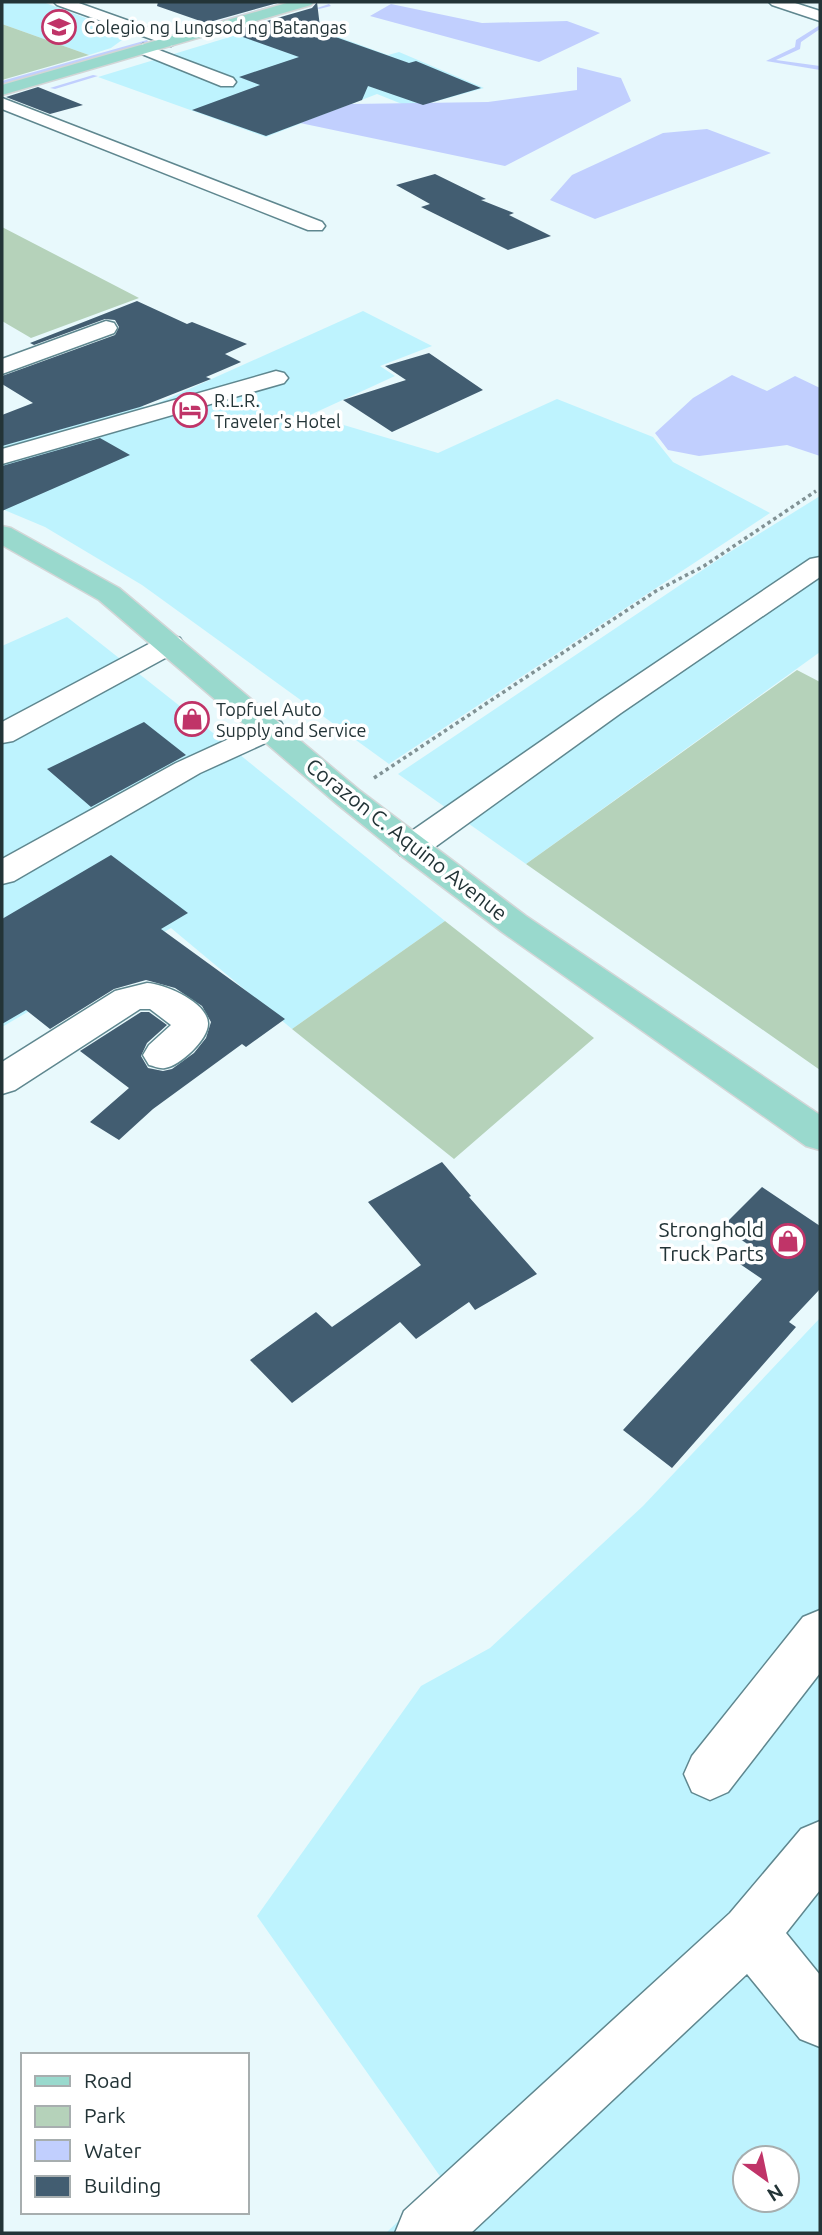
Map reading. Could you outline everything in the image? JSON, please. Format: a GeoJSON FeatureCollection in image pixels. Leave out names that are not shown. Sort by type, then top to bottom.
{"type":"FeatureCollection","features":[{"type":"Feature","properties":{"kind":"main road"},"geometry":{"type":"LineString","coordinates":[[2,90],[306,2]]}},
{"type":"Feature","properties":{"kind":"main road","name":"Corazon C. Aquino Avenue"},"geometry":{"type":"LineString","coordinates":[[2,534],[109,594],[348,797],[513,924],[820,1135]]}},
{"type":"Feature","properties":{"kind":"street"},"geometry":{"type":"LineString","coordinates":[[62,2],[171,41]]}},
{"type":"Feature","properties":{"kind":"street"},"geometry":{"type":"LineString","coordinates":[[777,2],[820,16]]}},
{"type":"Feature","properties":{"kind":"street"},"geometry":{"type":"LineString","coordinates":[[95,14],[126,5]]}},
{"type":"Feature","properties":{"kind":"street"},"geometry":{"type":"LineString","coordinates":[[143,49],[227,82]]}},
{"type":"Feature","properties":{"kind":"street"},"geometry":{"type":"LineString","coordinates":[[2,103],[315,226]]}},
{"type":"Feature","properties":{"kind":"street"},"geometry":{"type":"LineString","coordinates":[[2,367],[106,328]]}},
{"type":"Feature","properties":{"kind":"street"},"geometry":{"type":"LineString","coordinates":[[2,457],[276,377]]}},
{"type":"Feature","properties":{"kind":"street"},"geometry":{"type":"LineString","coordinates":[[412,847],[610,707],[820,565]]}},
{"type":"Feature","properties":{"kind":"street"},"geometry":{"type":"LineString","coordinates":[[2,734],[170,645]]}},
{"type":"Feature","properties":{"kind":"street"},"geometry":{"type":"LineString","coordinates":[[2,873],[193,767],[270,729]]}},
{"type":"Feature","properties":{"kind":"street"},"geometry":{"type":"LineString","coordinates":[[2,1080],[128,1000],[144,994],[158,995],[190,1020],[189,1030],[162,1055]]}},
{"type":"Feature","properties":{"kind":"street"},"geometry":{"type":"LineString","coordinates":[[710,1774],[820,1634]]}},
{"type":"Feature","properties":{"kind":"street"},"geometry":{"type":"LineString","coordinates":[[428,2232],[750,1933],[820,1848]]}},
{"type":"Feature","properties":{"kind":"street"},"geometry":{"type":"LineString","coordinates":[[750,1933],[820,2019]]}},
{"type":"Feature","properties":{"kind":"path"},"geometry":{"type":"LineString","coordinates":[[348,797],[656,591],[704,566],[816,491]]}},
{"type":"Feature","properties":{"kind":"shaded area","name":"Colegio ng Lungsod ng Batangas"},"geometry":{"type":"Polygon","coordinates":[[[2,2],[43,2],[115,29],[122,40],[111,48],[89,55],[2,24],[2,2]]]}},
{"type":"Feature","properties":{"kind":"shaded area"},"geometry":{"type":"Polygon","coordinates":[[[289,19],[388,55],[399,52],[484,88],[412,108],[377,94],[266,137],[98,77],[289,19]]]}},
{"type":"Feature","properties":{"kind":"shaded area"},"geometry":{"type":"Polygon","coordinates":[[[363,311],[432,346],[380,366],[395,376],[310,415],[438,453],[557,399],[653,437],[673,462],[770,513],[389,764],[142,585],[45,527],[2,509],[2,416],[106,392],[147,408],[363,311]]]}},
{"type":"Feature","properties":{"kind":"shaded area"},"geometry":{"type":"Polygon","coordinates":[[[820,496],[820,652],[526,864],[398,774],[725,555],[820,496]]]}},
{"type":"Feature","properties":{"kind":"shaded area"},"geometry":{"type":"Polygon","coordinates":[[[67,617],[445,921],[292,1029],[171,928],[2,1027],[2,646],[67,617]]]}},
{"type":"Feature","properties":{"kind":"shaded area"},"geometry":{"type":"Polygon","coordinates":[[[820,1318],[820,2233],[386,2233],[442,2179],[257,1916],[421,1686],[490,1648],[643,1506],[820,1318]]]}},
{"type":"Feature","properties":{"kind":"green space"},"geometry":{"type":"Polygon","coordinates":[[[2,24],[89,55],[2,80],[2,24]]]}},
{"type":"Feature","properties":{"kind":"green space"},"geometry":{"type":"Polygon","coordinates":[[[2,227],[139,298],[31,338],[2,321],[2,227]]]}},
{"type":"Feature","properties":{"kind":"green space"},"geometry":{"type":"Polygon","coordinates":[[[797,670],[820,682],[820,1070],[526,864],[797,670]]]}},
{"type":"Feature","properties":{"kind":"green space"},"geometry":{"type":"Polygon","coordinates":[[[445,921],[594,1038],[454,1159],[292,1029],[445,921]]]}},
{"type":"Feature","properties":{"kind":"water"},"geometry":{"type":"Polygon","coordinates":[[[391,4],[482,23],[567,21],[600,33],[539,62],[370,16],[391,4]]]}},
{"type":"Feature","properties":{"kind":"water"},"geometry":{"type":"Polygon","coordinates":[[[577,67],[621,78],[631,101],[505,166],[300,123],[351,104],[488,102],[577,90],[577,67]]]}},
{"type":"Feature","properties":{"kind":"water"},"geometry":{"type":"Polygon","coordinates":[[[707,129],[771,153],[595,219],[550,200],[572,175],[663,133],[707,129]]]}},
{"type":"Feature","properties":{"kind":"water"},"geometry":{"type":"Polygon","coordinates":[[[732,375],[767,391],[795,376],[820,388],[820,456],[787,445],[699,456],[668,450],[655,433],[693,398],[732,375]]]}},
{"type":"Feature","properties":{"kind":"building"},"geometry":{"type":"Polygon","coordinates":[[[158,2],[281,2],[206,23],[157,6],[158,2]]]}},
{"type":"Feature","properties":{"kind":"building"},"geometry":{"type":"Polygon","coordinates":[[[317,2],[320,27],[313,29],[409,63],[416,61],[481,88],[423,105],[368,86],[362,100],[266,136],[192,110],[260,85],[239,77],[299,57],[229,32],[312,8],[317,2]]]}},
{"type":"Feature","properties":{"kind":"building"},"geometry":{"type":"Polygon","coordinates":[[[38,87],[83,105],[50,114],[6,97],[38,87]]]}},
{"type":"Feature","properties":{"kind":"building"},"geometry":{"type":"Polygon","coordinates":[[[435,174],[486,199],[481,200],[514,213],[509,215],[551,236],[508,250],[421,207],[430,204],[396,185],[435,174]]]}},
{"type":"Feature","properties":{"kind":"building"},"geometry":{"type":"Polygon","coordinates":[[[137,301],[187,324],[192,322],[247,344],[225,354],[241,362],[206,377],[211,379],[140,407],[2,446],[2,415],[33,403],[2,384],[2,376],[115,335],[119,327],[115,320],[105,319],[34,345],[30,343],[137,301]]]}},
{"type":"Feature","properties":{"kind":"building"},"geometry":{"type":"Polygon","coordinates":[[[429,353],[483,390],[392,432],[343,400],[406,380],[385,366],[429,353]]]}},
{"type":"Feature","properties":{"kind":"building"},"geometry":{"type":"Polygon","coordinates":[[[100,438],[130,455],[2,511],[2,466],[100,438]]]}},
{"type":"Feature","properties":{"kind":"building"},"geometry":{"type":"Polygon","coordinates":[[[144,722],[186,755],[91,807],[47,769],[144,722]]]}},
{"type":"Feature","properties":{"kind":"building"},"geometry":{"type":"Polygon","coordinates":[[[111,855],[188,913],[161,929],[285,1019],[246,1047],[242,1044],[153,1109],[119,1140],[90,1122],[129,1088],[80,1051],[141,1012],[149,1012],[167,1025],[147,1043],[141,1056],[148,1068],[163,1071],[172,1069],[194,1053],[206,1038],[211,1022],[202,1006],[175,988],[146,980],[114,989],[50,1029],[26,1010],[2,1024],[2,919],[111,855]]]}},
{"type":"Feature","properties":{"kind":"building"},"geometry":{"type":"Polygon","coordinates":[[[442,1162],[537,1274],[475,1310],[469,1302],[416,1339],[400,1322],[292,1403],[250,1360],[316,1312],[332,1327],[421,1265],[368,1202],[442,1162]]]}},
{"type":"Feature","properties":{"kind":"building"},"geometry":{"type":"Polygon","coordinates":[[[762,1187],[820,1226],[820,1289],[789,1322],[796,1327],[672,1468],[623,1430],[762,1279],[737,1262],[752,1247],[722,1227],[762,1187]]]}},
{"type":"Feature","properties":{"kind":"waterway"},"geometry":{"type":"LineString","coordinates":[[179,33],[290,2]]}},
{"type":"Feature","properties":{"kind":"waterway"},"geometry":{"type":"LineString","coordinates":[[319,8],[329,5]]}},
{"type":"Feature","properties":{"kind":"waterway"},"geometry":{"type":"LineString","coordinates":[[769,61],[798,48],[798,41],[820,27]]}},
{"type":"Feature","properties":{"kind":"waterway"},"geometry":{"type":"LineString","coordinates":[[2,83],[147,42]]}},
{"type":"Feature","properties":{"kind":"waterway"},"geometry":{"type":"LineString","coordinates":[[773,61],[820,68]]}},
{"type":"Feature","properties":{"kind":"waterway"},"geometry":{"type":"LineString","coordinates":[[53,88],[95,76]]}},
{"type":"Feature","properties":{"kind":"place","name":"Colegio ng Lungsod ng Batangas"},"geometry":{"type":"Point","coordinates":[59,27]}},
{"type":"Feature","properties":{"kind":"place","name":"R.L.R. Traveler's Hotel"},"geometry":{"type":"Point","coordinates":[190,410]}},
{"type":"Feature","properties":{"kind":"place","name":"Topfuel Auto Supply and Service"},"geometry":{"type":"Point","coordinates":[192,719]}},
{"type":"Feature","properties":{"kind":"place","name":"Stronghold Truck Parts"},"geometry":{"type":"Point","coordinates":[788,1241]}}]}
